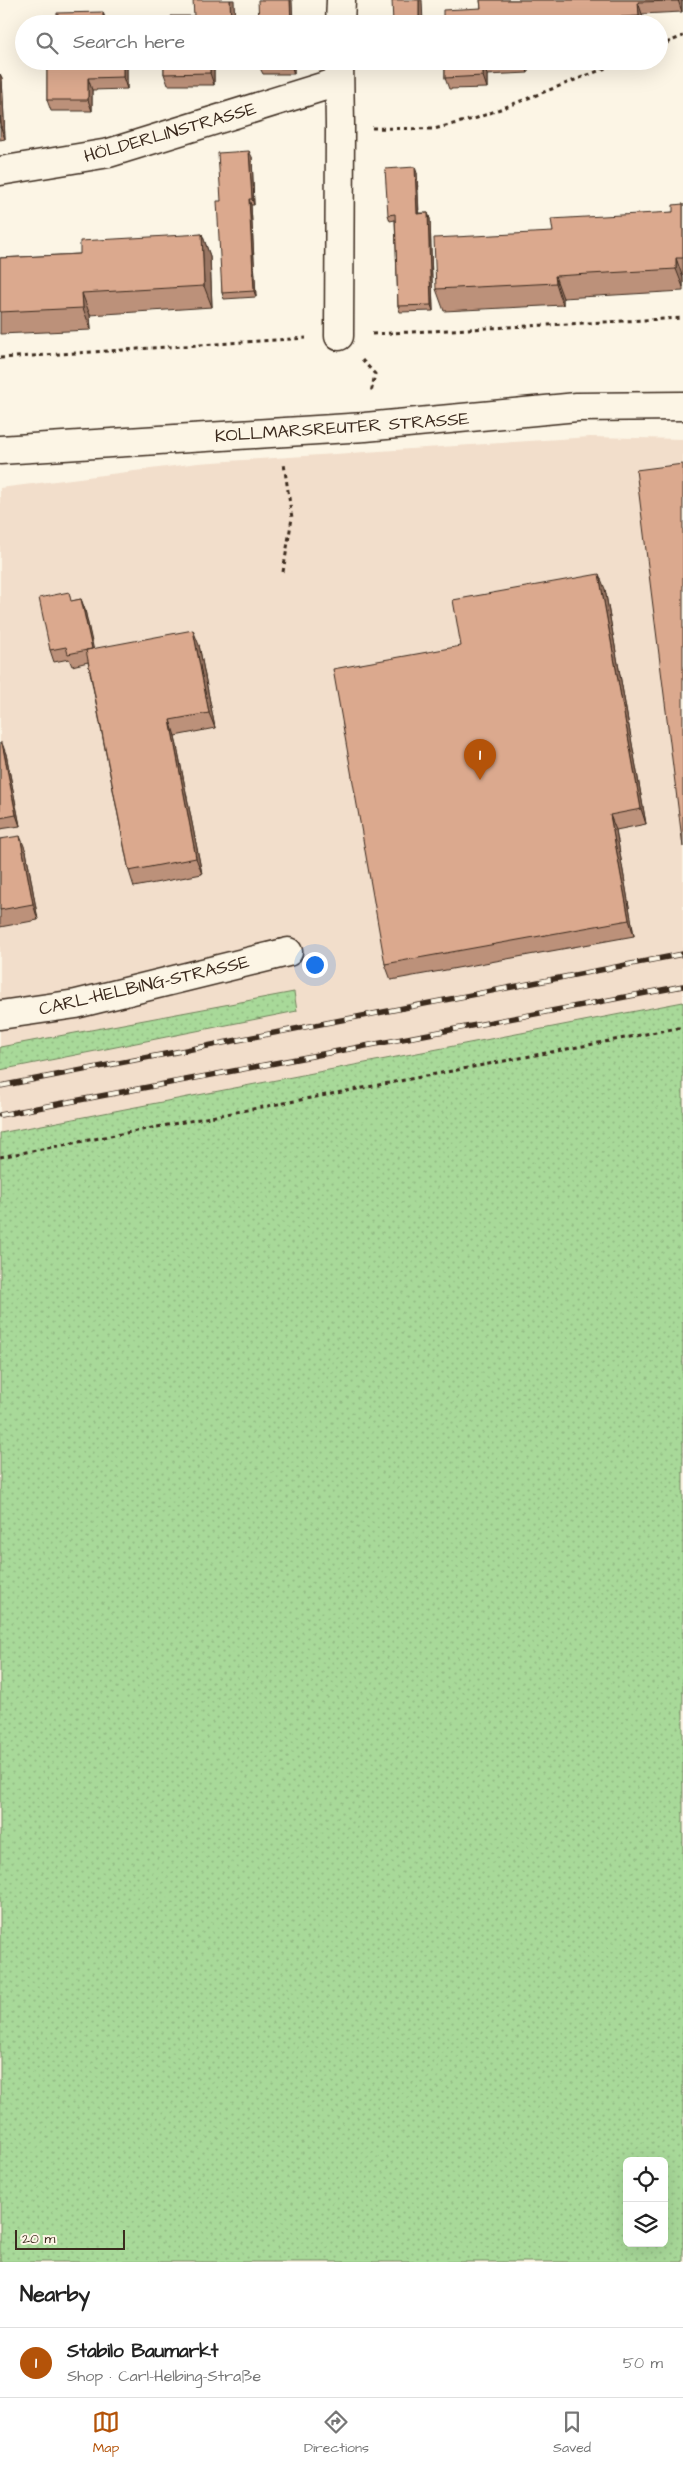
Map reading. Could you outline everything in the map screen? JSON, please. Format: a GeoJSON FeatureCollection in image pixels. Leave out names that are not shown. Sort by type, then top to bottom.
{"type":"FeatureCollection","features":[{"type":"Feature","properties":{"kind":"street"},"geometry":{"type":"LineString","coordinates":[[341,15],[342,0]]}},
{"type":"Feature","properties":{"kind":"street","name":"HÖLDERLINSTRASSE"},"geometry":{"type":"LineString","coordinates":[[0,171],[109,153],[338,72],[340,127],[339,336]]}},
{"type":"Feature","properties":{"kind":"street","name":"KOLLMARSREUTER STRASSE"},"geometry":{"type":"LineString","coordinates":[[0,450],[365,427],[577,407],[683,406]]}},
{"type":"Feature","properties":{"kind":"street","name":"CARL-HELBING-STRASSE"},"geometry":{"type":"LineString","coordinates":[[0,1015],[76,1004],[288,952]]}},
{"type":"Feature","properties":{"kind":"path"},"geometry":{"type":"LineString","coordinates":[[668,42],[683,36]]}},
{"type":"Feature","properties":{"kind":"path"},"geometry":{"type":"LineString","coordinates":[[340,127],[434,129],[478,118],[601,70]]}},
{"type":"Feature","properties":{"kind":"path"},"geometry":{"type":"LineString","coordinates":[[339,336],[375,374],[365,427]]}},
{"type":"Feature","properties":{"kind":"path"},"geometry":{"type":"LineString","coordinates":[[279,433],[292,518],[283,572]]}},
{"type":"Feature","properties":{"kind":"path"},"geometry":{"type":"LineString","coordinates":[[0,1158],[683,1027]]}},
{"type":"Feature","properties":{"kind":"shaded area"},"geometry":{"type":"Polygon","coordinates":[[[590,437],[683,439],[683,1002],[0,1133],[0,1070],[297,1011],[0,1048],[0,488],[198,463],[590,437]]]}},
{"type":"Feature","properties":{"kind":"green space"},"geometry":{"type":"Polygon","coordinates":[[[294,992],[297,1011],[0,1070],[0,1047],[294,992]]]}},
{"type":"Feature","properties":{"kind":"green space"},"geometry":{"type":"Polygon","coordinates":[[[683,1002],[683,2262],[0,2262],[0,1133],[683,1002]]]}},
{"type":"Feature","properties":{"kind":"building"},"geometry":{"type":"Polygon","coordinates":[[[193,0],[230,0],[231,15],[194,15],[193,0]]]}},
{"type":"Feature","properties":{"kind":"building"},"geometry":{"type":"Polygon","coordinates":[[[258,0],[290,0],[291,15],[259,15],[258,0]]]}},
{"type":"Feature","properties":{"kind":"building"},"geometry":{"type":"Polygon","coordinates":[[[392,0],[419,0],[419,15],[393,15],[392,0]]]}},
{"type":"Feature","properties":{"kind":"building"},"geometry":{"type":"Polygon","coordinates":[[[480,0],[678,0],[638,2],[639,15],[443,15],[443,10],[481,8],[480,0]]]}},
{"type":"Feature","properties":{"kind":"building"},"geometry":{"type":"Polygon","coordinates":[[[103,12],[103,15],[57,15],[57,13],[103,12]]]}},
{"type":"Feature","properties":{"kind":"building"},"geometry":{"type":"Polygon","coordinates":[[[47,70],[123,70],[123,77],[88,78],[88,100],[47,100],[47,70]]]}},
{"type":"Feature","properties":{"kind":"building"},"geometry":{"type":"Polygon","coordinates":[[[164,70],[210,70],[210,73],[164,74],[164,70]]]}},
{"type":"Feature","properties":{"kind":"building"},"geometry":{"type":"Polygon","coordinates":[[[445,70],[483,70],[483,76],[445,78],[445,70]]]}},
{"type":"Feature","properties":{"kind":"building"},"geometry":{"type":"Polygon","coordinates":[[[249,151],[252,199],[249,199],[254,291],[222,293],[217,201],[221,201],[218,153],[249,151]]]}},
{"type":"Feature","properties":{"kind":"building"},"geometry":{"type":"Polygon","coordinates":[[[415,167],[417,214],[428,213],[431,305],[398,306],[395,214],[388,215],[385,169],[415,167]]]}},
{"type":"Feature","properties":{"kind":"building"},"geometry":{"type":"Polygon","coordinates":[[[683,204],[683,258],[676,258],[676,269],[555,276],[556,283],[436,289],[434,238],[553,232],[551,219],[673,212],[673,205],[683,204]]]}},
{"type":"Feature","properties":{"kind":"building"},"geometry":{"type":"Polygon","coordinates":[[[202,234],[204,286],[82,293],[83,308],[0,312],[0,258],[80,254],[80,241],[202,234]]]}},
{"type":"Feature","properties":{"kind":"building"},"geometry":{"type":"Polygon","coordinates":[[[683,464],[683,847],[636,470],[683,464]]]}},
{"type":"Feature","properties":{"kind":"building"},"geometry":{"type":"Polygon","coordinates":[[[599,574],[641,809],[610,815],[629,920],[385,964],[333,669],[461,646],[453,600],[599,574]]]}},
{"type":"Feature","properties":{"kind":"building"},"geometry":{"type":"Polygon","coordinates":[[[69,592],[71,601],[81,599],[92,649],[68,654],[66,647],[50,650],[39,598],[69,592]]]}},
{"type":"Feature","properties":{"kind":"building"},"geometry":{"type":"Polygon","coordinates":[[[193,630],[209,713],[170,720],[196,858],[129,871],[86,650],[193,630]]]}},
{"type":"Feature","properties":{"kind":"building"},"geometry":{"type":"Polygon","coordinates":[[[0,743],[2,743],[16,815],[0,818],[0,743]]]}},
{"type":"Feature","properties":{"kind":"building"},"geometry":{"type":"Polygon","coordinates":[[[20,836],[33,904],[0,910],[0,839],[20,836]]]}},
{"type":"Feature","properties":{"kind":"railway"},"geometry":{"type":"LineString","coordinates":[[0,1086],[683,954]]}},
{"type":"Feature","properties":{"kind":"railway"},"geometry":{"type":"LineString","coordinates":[[0,1115],[683,986]]}},
{"type":"Feature","properties":{"kind":"place","name":"Stabilo Baumarkt"},"geometry":{"type":"Point","coordinates":[480,780]}}]}
